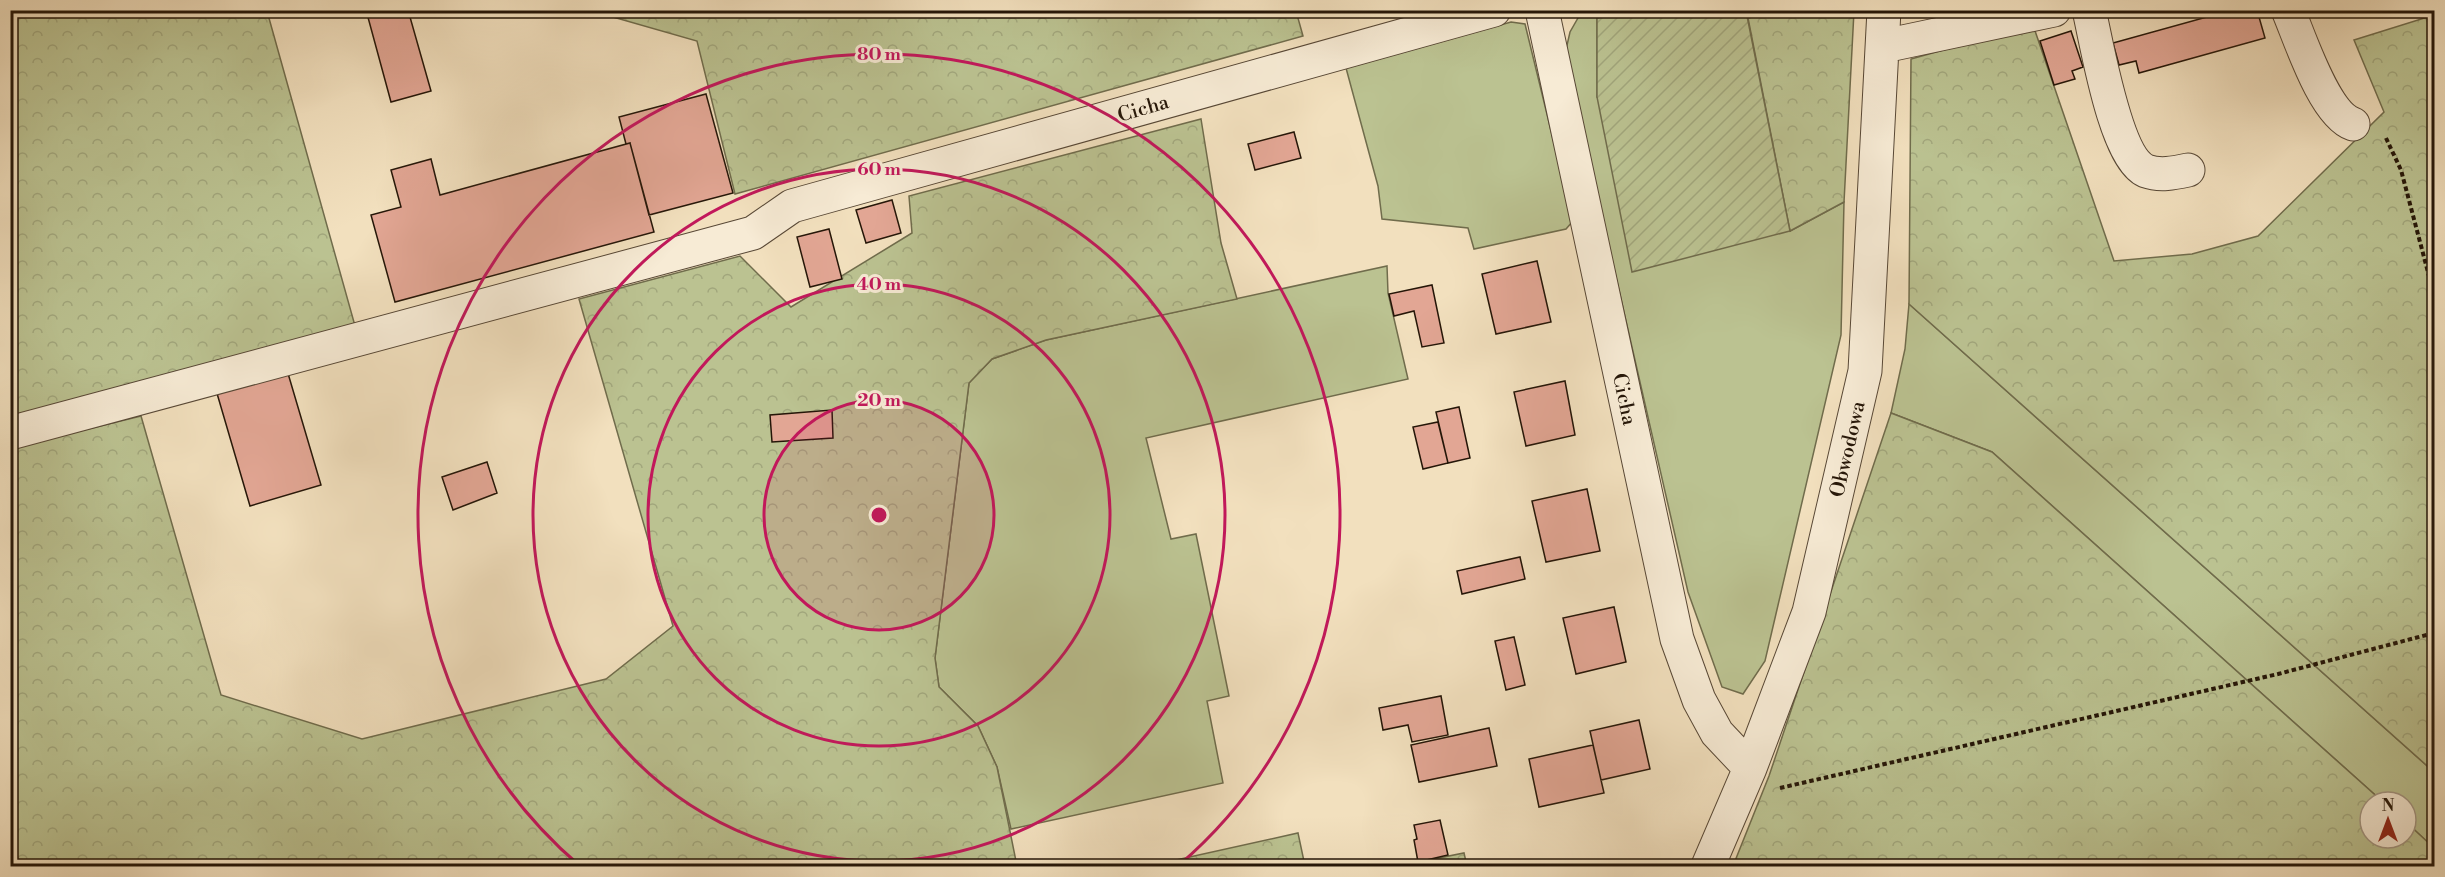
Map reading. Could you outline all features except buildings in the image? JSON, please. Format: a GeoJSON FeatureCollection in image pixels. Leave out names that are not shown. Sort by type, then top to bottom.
{"type":"FeatureCollection","features":[{"type":"Feature","properties":{"kind":"street","name":"Cicha"},"geometry":{"type":"LineString","coordinates":[[10,433],[753,233],[792,206],[1494,10]]}},
{"type":"Feature","properties":{"kind":"street","name":"Cicha"},"geometry":{"type":"LineString","coordinates":[[1542,10],[1677,639],[1699,700],[1744,783]]}},
{"type":"Feature","properties":{"kind":"street","name":"Obwodowa"},"geometry":{"type":"LineString","coordinates":[[1708,867],[1744,783],[1809,612],[1865,371],[1884,46],[1884,10]]}},
{"type":"Feature","properties":{"kind":"street"},"geometry":{"type":"LineString","coordinates":[[1884,46],[2054,10]]}},
{"type":"Feature","properties":{"kind":"street"},"geometry":{"type":"LineString","coordinates":[[2089,10],[2116,125],[2129,154],[2145,170],[2168,175],[2188,170]]}},
{"type":"Feature","properties":{"kind":"street"},"geometry":{"type":"LineString","coordinates":[[2288,10],[2317,80],[2337,114],[2345,122],[2353,124]]}},
{"type":"Feature","properties":{"kind":"path"},"geometry":{"type":"LineString","coordinates":[[2353,124],[2382,132],[2401,170],[2434,295]]}},
{"type":"Feature","properties":{"kind":"path"},"geometry":{"type":"LineString","coordinates":[[1744,783],[2278,674],[2434,633]]}},
{"type":"Feature","properties":{"kind":"green space"},"geometry":{"type":"Polygon","coordinates":[[[11,11],[267,11],[357,333],[11,423],[11,11]]]}},
{"type":"Feature","properties":{"kind":"green space"},"geometry":{"type":"Polygon","coordinates":[[[592,11],[1296,11],[1303,36],[735,194],[697,41],[592,11]]]}},
{"type":"Feature","properties":{"kind":"green space"},"geometry":{"type":"Polygon","coordinates":[[[1582,11],[1627,11],[1597,18],[1597,97],[1790,231],[1844,202],[1841,335],[1765,661],[1743,694],[1722,687],[1688,592],[1565,54],[1570,32],[1582,11]]]}},
{"type":"Feature","properties":{"kind":"green space"},"geometry":{"type":"Polygon","coordinates":[[[1627,11],[1746,11],[1790,231],[1632,272],[1597,97],[1597,18],[1627,11]]]}},
{"type":"Feature","properties":{"kind":"green space"},"geometry":{"type":"Polygon","coordinates":[[[1778,11],[1854,11],[1844,202],[1790,231],[1748,18],[1778,11]]]}},
{"type":"Feature","properties":{"kind":"green space"},"geometry":{"type":"Polygon","coordinates":[[[2434,15],[2434,772],[1909,304],[1911,59],[2033,25],[2114,261],[2192,254],[2258,236],[2384,112],[2354,40],[2434,15]]]}},
{"type":"Feature","properties":{"kind":"green space"},"geometry":{"type":"Polygon","coordinates":[[[1511,22],[1525,24],[1573,221],[1566,229],[1474,249],[1468,228],[1382,219],[1378,186],[1346,68],[1511,22]]]}},
{"type":"Feature","properties":{"kind":"green space"},"geometry":{"type":"Polygon","coordinates":[[[1201,119],[1221,243],[1237,299],[1046,340],[992,359],[969,383],[935,658],[939,687],[978,726],[997,767],[1017,866],[11,866],[10,448],[141,416],[221,695],[362,739],[606,679],[673,626],[579,299],[740,256],[791,307],[912,233],[909,196],[1201,119]]]}},
{"type":"Feature","properties":{"kind":"green space"},"geometry":{"type":"Polygon","coordinates":[[[1387,266],[1388,293],[1408,379],[1146,438],[1171,539],[1196,534],[1229,696],[1207,701],[1223,783],[1011,829],[997,767],[978,726],[939,687],[935,658],[969,383],[992,359],[1046,340],[1387,266]]]}},
{"type":"Feature","properties":{"kind":"green space"},"geometry":{"type":"Polygon","coordinates":[[[1909,304],[2434,772],[2434,848],[2418,833],[2418,790],[2370,790],[1992,452],[1891,413],[1905,349],[1909,304]]]}},
{"type":"Feature","properties":{"kind":"green space"},"geometry":{"type":"Polygon","coordinates":[[[1891,413],[1992,452],[2370,790],[2358,790],[2358,850],[2418,850],[2418,833],[2434,848],[2434,866],[1733,866],[1769,776],[1891,413]]]}},
{"type":"Feature","properties":{"kind":"green space"},"geometry":{"type":"Polygon","coordinates":[[[1298,833],[1305,866],[1149,866],[1298,833]]]}},
{"type":"Feature","properties":{"kind":"green space"},"geometry":{"type":"Polygon","coordinates":[[[1464,853],[1467,866],[1399,866],[1464,853]]]}}]}
